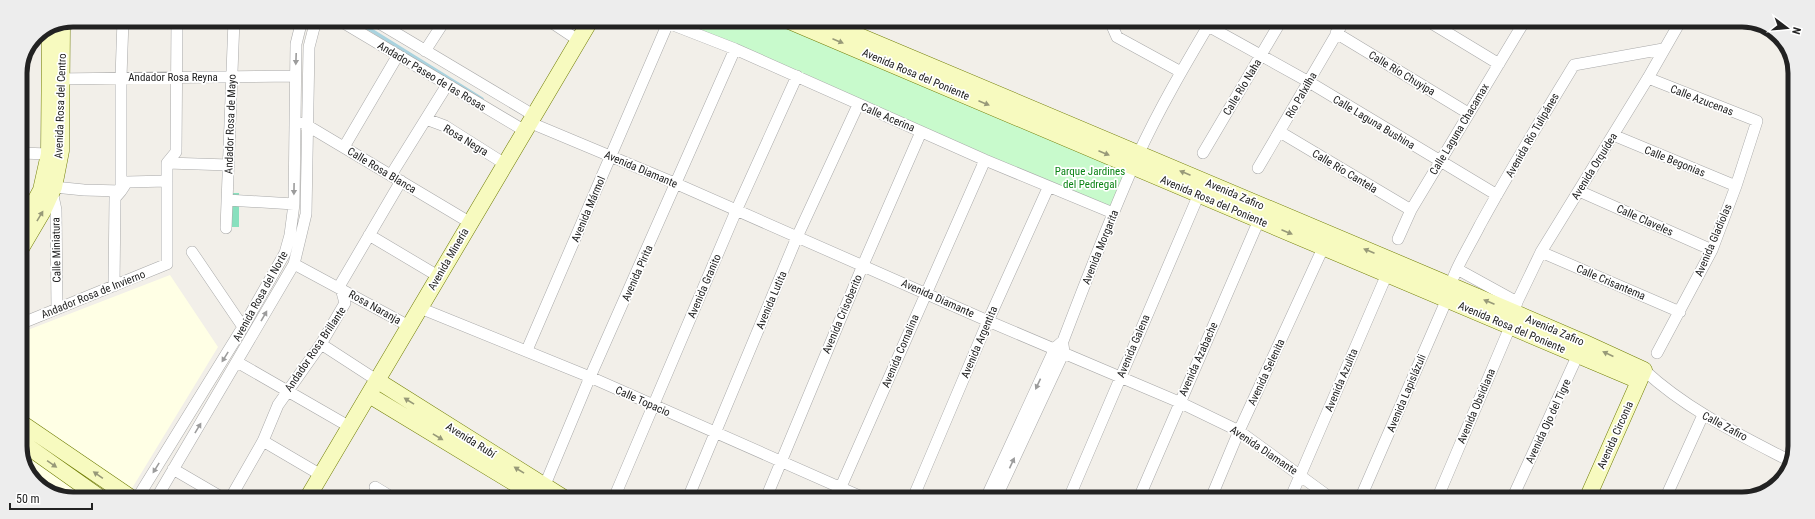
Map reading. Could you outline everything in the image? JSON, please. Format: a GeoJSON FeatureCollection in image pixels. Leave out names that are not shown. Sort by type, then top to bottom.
{"type":"FeatureCollection","features":[{"type":"Feature","properties":{"kind":"street"},"geometry":{"type":"LineString","coordinates":[[120,191],[123,27]]}},
{"type":"Feature","properties":{"kind":"street"},"geometry":{"type":"LineString","coordinates":[[114,286],[115,198],[127,182],[167,181],[167,163],[176,152],[177,27]]}},
{"type":"Feature","properties":{"kind":"street","name":"Andador Rosa de Mayo"},"geometry":{"type":"LineString","coordinates":[[226,228],[234,27]]}},
{"type":"Feature","properties":{"kind":"street","name":"Avenida Rosa del Norte"},"geometry":{"type":"LineString","coordinates":[[141,492],[244,327],[285,253],[290,235],[294,204],[296,44],[300,27]]}},
{"type":"Feature","properties":{"kind":"street","name":"Avenida Rosa del Norte"},"geometry":{"type":"LineString","coordinates":[[160,492],[294,264],[306,214],[309,47],[314,27]]}},
{"type":"Feature","properties":{"kind":"street","name":"Andador Paseo de las Rosas"},"geometry":{"type":"LineString","coordinates":[[351,27],[447,85],[530,123]]}},
{"type":"Feature","properties":{"kind":"street","name":"Andador Paseo de las Rosas"},"geometry":{"type":"LineString","coordinates":[[386,27],[426,51],[530,123]]}},
{"type":"Feature","properties":{"kind":"street"},"geometry":{"type":"LineString","coordinates":[[426,51],[440,27]]}},
{"type":"Feature","properties":{"kind":"street"},"geometry":{"type":"LineString","coordinates":[[558,27],[578,40]]}},
{"type":"Feature","properties":{"kind":"street","name":"Avenida Minería"},"geometry":{"type":"LineString","coordinates":[[311,492],[378,381],[469,222],[530,123],[586,27]]}},
{"type":"Feature","properties":{"kind":"street","name":"Avenida Mármol"},"geometry":{"type":"LineString","coordinates":[[527,350],[611,157],[663,27]]}},
{"type":"Feature","properties":{"kind":"street","name":"Calle Acerina"},"geometry":{"type":"LineString","coordinates":[[678,27],[735,49],[858,105],[1048,188],[1113,213]]}},
{"type":"Feature","properties":{"kind":"street","name":"Avenida Rosa del Poniente"},"geometry":{"type":"LineString","coordinates":[[806,27],[899,60]]}},
{"type":"Feature","properties":{"kind":"street","name":"Avenida Zafiro"},"geometry":{"type":"LineString","coordinates":[[836,27],[899,60],[1389,268],[1448,292],[1514,314],[1581,349],[1641,376]]}},
{"type":"Feature","properties":{"kind":"street"},"geometry":{"type":"LineString","coordinates":[[1113,27],[1117,37],[1181,72]]}},
{"type":"Feature","properties":{"kind":"street","name":"Avenida Morgarita"},"geometry":{"type":"LineString","coordinates":[[999,492],[1060,347],[1113,213],[1136,160],[1204,27]]}},
{"type":"Feature","properties":{"kind":"street","name":"Calle Laguna Bushina"},"geometry":{"type":"LineString","coordinates":[[1213,27],[1497,195]]}},
{"type":"Feature","properties":{"kind":"street","name":"Calle Río Naha"},"geometry":{"type":"LineString","coordinates":[[1203,153],[1278,27]]}},
{"type":"Feature","properties":{"kind":"street","name":"Río Palxilha"},"geometry":{"type":"LineString","coordinates":[[1258,168],[1340,27]]}},
{"type":"Feature","properties":{"kind":"street"},"geometry":{"type":"LineString","coordinates":[[1438,27],[1499,64]]}},
{"type":"Feature","properties":{"kind":"street","name":"Calle Laguna Chacamax"},"geometry":{"type":"LineString","coordinates":[[1398,239],[1411,210],[1521,27]]}},
{"type":"Feature","properties":{"kind":"street","name":"Avenida Orquídea"},"geometry":{"type":"LineString","coordinates":[[1514,314],[1541,252],[1613,136],[1677,27]]}},
{"type":"Feature","properties":{"kind":"street","name":"Avenida Rosa del Centro"},"geometry":{"type":"LineString","coordinates":[[27,216],[41,190],[49,154],[62,29]]}},
{"type":"Feature","properties":{"kind":"street","name":"Calle Río Chuyipa"},"geometry":{"type":"LineString","coordinates":[[1336,33],[1468,113]]}},
{"type":"Feature","properties":{"kind":"street","name":"Avenida Rosa del Centro"},"geometry":{"type":"LineString","coordinates":[[27,238],[43,211],[53,189],[60,151],[56,78],[50,34]]}},
{"type":"Feature","properties":{"kind":"street","name":"Avenida Pirita"},"geometry":{"type":"LineString","coordinates":[[542,492],[590,377],[677,184],[735,49]]}},
{"type":"Feature","properties":{"kind":"street","name":"Avenida Río Tulipánes"},"geometry":{"type":"LineString","coordinates":[[1448,292],[1457,269],[1497,195],[1574,65],[1663,49]]}},
{"type":"Feature","properties":{"kind":"street"},"geometry":{"type":"LineString","coordinates":[[344,147],[398,55]]}},
{"type":"Feature","properties":{"kind":"street","name":"Andador Rosa Reyna"},"geometry":{"type":"LineString","coordinates":[[56,78],[295,76]]}},
{"type":"Feature","properties":{"kind":"street","name":"Avenida Granito"},"geometry":{"type":"LineString","coordinates":[[617,492],[736,211],[797,76]]}},
{"type":"Feature","properties":{"kind":"street","name":"Calle Azucenas"},"geometry":{"type":"LineString","coordinates":[[1648,78],[1757,121]]}},
{"type":"Feature","properties":{"kind":"street","name":"Andador Rosa Brillante"},"geometry":{"type":"LineString","coordinates":[[238,492],[263,441],[278,404],[321,344],[345,303],[345,298],[340,285],[384,209],[396,178],[426,119],[447,85]]}},
{"type":"Feature","properties":{"kind":"street","name":"Avenida Lutita"},"geometry":{"type":"LineString","coordinates":[[691,492],[797,237],[858,105]]}},
{"type":"Feature","properties":{"kind":"street","name":"Calle Rosa Blanca"},"geometry":{"type":"LineString","coordinates":[[295,118],[469,222]]}},
{"type":"Feature","properties":{"kind":"street","name":"Rosa Negra"},"geometry":{"type":"LineString","coordinates":[[426,119],[445,126],[504,164]]}},
{"type":"Feature","properties":{"kind":"street","name":"Avenida Gladiolas"},"geometry":{"type":"LineString","coordinates":[[1657,353],[1712,250],[1736,186],[1757,121]]}},
{"type":"Feature","properties":{"kind":"street","name":"Avenida Diamante"},"geometry":{"type":"LineString","coordinates":[[530,123],[677,184],[988,320],[1060,347],[1179,402],[1239,431],[1323,492]]}},
{"type":"Feature","properties":{"kind":"street","name":"Avenida Crisoberito"},"geometry":{"type":"LineString","coordinates":[[769,492],[863,265],[921,132]]}},
{"type":"Feature","properties":{"kind":"street","name":"Calle Río Cantela"},"geometry":{"type":"LineString","coordinates":[[1280,132],[1411,210]]}},
{"type":"Feature","properties":{"kind":"street","name":"Calle Begonias"},"geometry":{"type":"LineString","coordinates":[[1613,136],[1736,186]]}},
{"type":"Feature","properties":{"kind":"street"},"geometry":{"type":"LineString","coordinates":[[27,153],[49,154]]}},
{"type":"Feature","properties":{"kind":"street","name":"Avenida Cornalina"},"geometry":{"type":"LineString","coordinates":[[839,492],[985,160]]}},
{"type":"Feature","properties":{"kind":"street","name":"Avenida Rosa del Poniente"},"geometry":{"type":"LineString","coordinates":[[1136,160],[1199,194],[1323,248],[1389,268]]}},
{"type":"Feature","properties":{"kind":"street"},"geometry":{"type":"LineString","coordinates":[[167,163],[229,165]]}},
{"type":"Feature","properties":{"kind":"street","name":"Andador Rosa de Invierno"},"geometry":{"type":"LineString","coordinates":[[27,321],[167,264],[167,181]]}},
{"type":"Feature","properties":{"kind":"street","name":"Avenida Argentita"},"geometry":{"type":"LineString","coordinates":[[916,492],[988,320],[1048,188]]}},
{"type":"Feature","properties":{"kind":"street"},"geometry":{"type":"LineString","coordinates":[[53,189],[120,191]]}},
{"type":"Feature","properties":{"kind":"street","name":"Calle Miniatura"},"geometry":{"type":"LineString","coordinates":[[53,189],[56,210],[57,309]]}},
{"type":"Feature","properties":{"kind":"street","name":"Calle Claveles"},"geometry":{"type":"LineString","coordinates":[[1579,191],[1712,250]]}},
{"type":"Feature","properties":{"kind":"street","name":"Avenida Galena"},"geometry":{"type":"LineString","coordinates":[[1072,492],[1199,194]]}},
{"type":"Feature","properties":{"kind":"street"},"geometry":{"type":"LineString","coordinates":[[227,200],[294,204]]}},
{"type":"Feature","properties":{"kind":"street","name":"Avenida Azabache"},"geometry":{"type":"LineString","coordinates":[[1142,492],[1179,402],[1259,220]]}},
{"type":"Feature","properties":{"kind":"street"},"geometry":{"type":"LineString","coordinates":[[369,235],[438,276]]}},
{"type":"Feature","properties":{"kind":"street","name":"Avenida Selenita"},"geometry":{"type":"LineString","coordinates":[[1214,492],[1239,431],[1323,248]]}},
{"type":"Feature","properties":{"kind":"street"},"geometry":{"type":"LineString","coordinates":[[192,252],[244,327]]}},
{"type":"Feature","properties":{"kind":"street","name":"Calle Crisantema"},"geometry":{"type":"LineString","coordinates":[[1541,252],[1680,312]]}},
{"type":"Feature","properties":{"kind":"street","name":"Rosa Naranja"},"geometry":{"type":"LineString","coordinates":[[294,264],[409,326]]}},
{"type":"Feature","properties":{"kind":"street","name":"Avenida Azulita"},"geometry":{"type":"LineString","coordinates":[[1293,492],[1389,268]]}},
{"type":"Feature","properties":{"kind":"street"},"geometry":{"type":"LineString","coordinates":[[1457,269],[1514,314]]}},
{"type":"Feature","properties":{"kind":"street","name":"Avenida Lapislázuli"},"geometry":{"type":"LineString","coordinates":[[1363,492],[1448,292]]}},
{"type":"Feature","properties":{"kind":"street","name":"Calle Topacio"},"geometry":{"type":"LineString","coordinates":[[420,308],[527,350],[850,492]]}},
{"type":"Feature","properties":{"kind":"street","name":"Avenida Obsidiana"},"geometry":{"type":"LineString","coordinates":[[1440,492],[1514,314]]}},
{"type":"Feature","properties":{"kind":"street"},"geometry":{"type":"LineString","coordinates":[[321,344],[378,381]]}},
{"type":"Feature","properties":{"kind":"street","name":"Avenida Morgarita"},"geometry":{"type":"LineString","coordinates":[[989,492],[1060,347]]}},
{"type":"Feature","properties":{"kind":"street","name":"Avenida Ojo del Tigre"},"geometry":{"type":"LineString","coordinates":[[1515,492],[1581,349]]}},
{"type":"Feature","properties":{"kind":"street"},"geometry":{"type":"LineString","coordinates":[[237,362],[350,428]]}},
{"type":"Feature","properties":{"kind":"street","name":"Calle Zafiro"},"geometry":{"type":"LineString","coordinates":[[1641,376],[1660,386],[1703,415],[1786,459]]}},
{"type":"Feature","properties":{"kind":"street","name":"Avenida Circonia"},"geometry":{"type":"LineString","coordinates":[[1590,492],[1641,376]]}},
{"type":"Feature","properties":{"kind":"street","name":"Avenida Rubí"},"geometry":{"type":"LineString","coordinates":[[378,381],[538,492]]}},
{"type":"Feature","properties":{"kind":"street","name":"Avenida Rubí"},"geometry":{"type":"LineString","coordinates":[[369,395],[538,492]]}},
{"type":"Feature","properties":{"kind":"street"},"geometry":{"type":"LineString","coordinates":[[1668,492],[1703,415]]}},
{"type":"Feature","properties":{"kind":"street"},"geometry":{"type":"LineString","coordinates":[[27,427],[123,492]]}},
{"type":"Feature","properties":{"kind":"street"},"geometry":{"type":"LineString","coordinates":[[263,441],[321,475]]}},
{"type":"Feature","properties":{"kind":"street"},"geometry":{"type":"LineString","coordinates":[[27,447],[87,492]]}},
{"type":"Feature","properties":{"kind":"street"},"geometry":{"type":"LineString","coordinates":[[173,469],[212,492]]}},
{"type":"Feature","properties":{"kind":"street"},"geometry":{"type":"LineString","coordinates":[[375,487],[382,492]]}},
{"type":"Feature","properties":{"kind":"shaded area"},"geometry":{"type":"Polygon","coordinates":[[[170,275],[218,347],[131,490],[27,420],[27,330],[170,275]]]}},
{"type":"Feature","properties":{"kind":"shaded area"},"geometry":{"type":"Polygon","coordinates":[[[28,455],[82,491],[67,492],[48,484],[33,469],[28,455]]]}},
{"type":"Feature","properties":{"kind":"green space","name":"Parque Jardines del Pedregal"},"geometry":{"type":"Polygon","coordinates":[[[695,27],[802,27],[1128,170],[1110,209],[695,27]]]}},
{"type":"Feature","properties":{"kind":"green space"},"geometry":{"type":"Polygon","coordinates":[[[223,193],[239,193],[239,227],[223,227],[223,193]]]}},
{"type":"Feature","properties":{"kind":"waterway"},"geometry":{"type":"LineString","coordinates":[[366,27],[482,99]]}}]}
